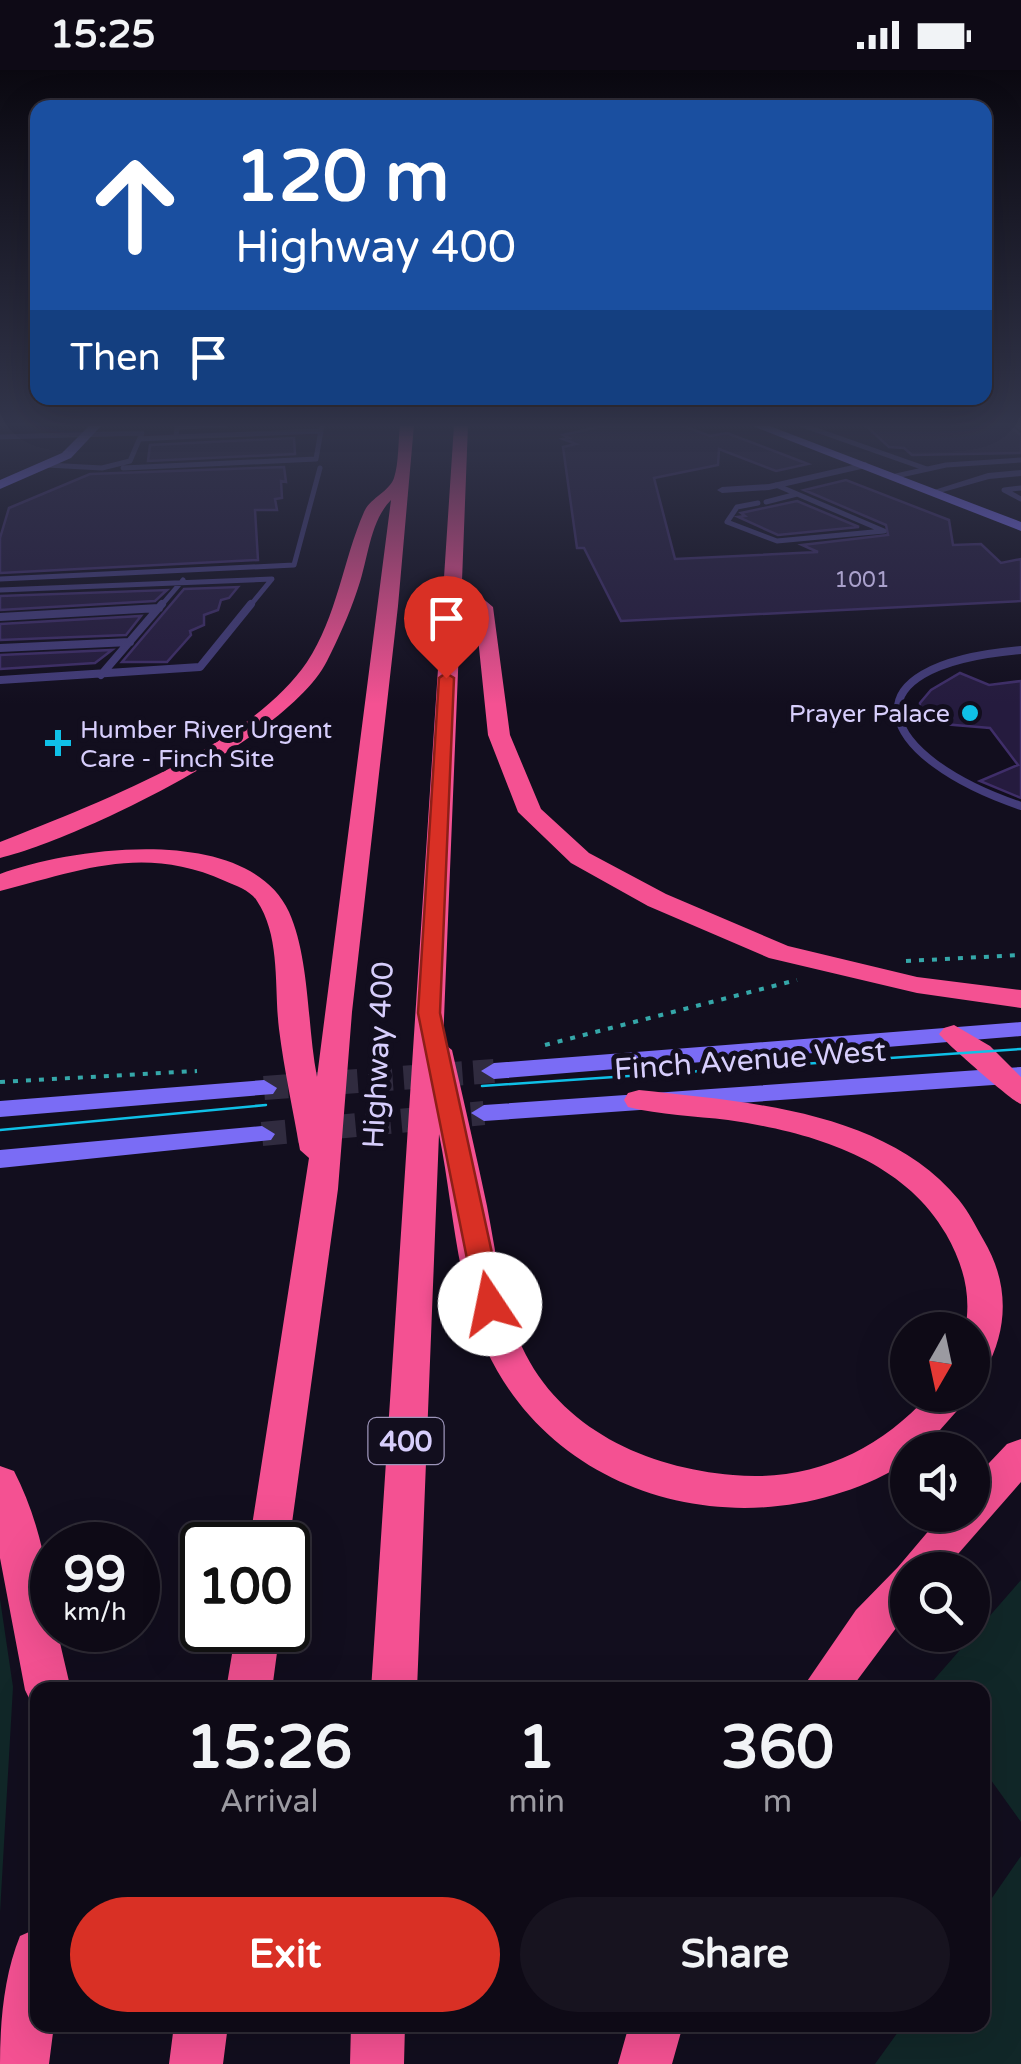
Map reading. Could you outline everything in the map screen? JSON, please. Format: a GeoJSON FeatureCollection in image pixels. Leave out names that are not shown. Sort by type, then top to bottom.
{"type":"FeatureCollection","features":[{"type":"Feature","properties":{"kind":"highway"},"geometry":{"type":"LineString","coordinates":[[0,851],[105,808],[207,758],[277,706],[316,664],[348,592],[370,518]]}},
{"type":"Feature","properties":{"kind":"highway","name":"Highway 400"},"geometry":{"type":"LineString","coordinates":[[273,1522],[322,1189],[338,1012],[389,606],[396,518]]}},
{"type":"Feature","properties":{"kind":"highway","name":"Highway 400"},"geometry":{"type":"LineString","coordinates":[[394,1682],[456,518]]}},
{"type":"Feature","properties":{"kind":"highway"},"geometry":{"type":"LineString","coordinates":[[453,583],[484,607],[499,735],[530,812],[580,858],[656,900],[779,952],[917,986],[1021,999]]}},
{"type":"Feature","properties":{"kind":"highway"},"geometry":{"type":"LineString","coordinates":[[0,884],[22,874],[95,860],[157,856],[218,865],[266,892],[288,942],[292,1015],[322,1189]]}},
{"type":"Feature","properties":{"kind":"highway"},"geometry":{"type":"LineString","coordinates":[[429,1013],[490,1304],[504,1348],[524,1386],[551,1417],[580,1441],[639,1474],[710,1492],[768,1493],[822,1486],[868,1468],[904,1444],[935,1412]]}},
{"type":"Feature","properties":{"kind":"highway"},"geometry":{"type":"LineString","coordinates":[[954,1034],[1014,1082]]}},
{"type":"Feature","properties":{"kind":"highway"},"geometry":{"type":"LineString","coordinates":[[639,1100],[752,1113],[805,1124],[878,1153],[914,1176],[942,1202],[967,1236],[985,1280],[988,1312]]}},
{"type":"Feature","properties":{"kind":"highway"},"geometry":{"type":"LineString","coordinates":[[990,1490],[1021,1456]]}},
{"type":"Feature","properties":{"kind":"highway"},"geometry":{"type":"LineString","coordinates":[[0,1482],[8,1500],[46,1682]]}},
{"type":"Feature","properties":{"kind":"highway"},"geometry":{"type":"LineString","coordinates":[[934,1552],[952,1532]]}},
{"type":"Feature","properties":{"kind":"highway"},"geometry":{"type":"LineString","coordinates":[[830,1682],[890,1602]]}},
{"type":"Feature","properties":{"kind":"highway"},"geometry":{"type":"LineString","coordinates":[[251,1682],[255,1652]]}},
{"type":"Feature","properties":{"kind":"highway"},"geometry":{"type":"LineString","coordinates":[[22,2064],[30,2009]]}},
{"type":"Feature","properties":{"kind":"highway"},"geometry":{"type":"LineString","coordinates":[[196,2064],[201,2032]]}},
{"type":"Feature","properties":{"kind":"highway"},"geometry":{"type":"LineString","coordinates":[[376,2064],[378,2032]]}},
{"type":"Feature","properties":{"kind":"highway"},"geometry":{"type":"LineString","coordinates":[[645,2064],[654,2032]]}},
{"type":"Feature","properties":{"kind":"main road","name":"Finch Avenue West"},"geometry":{"type":"LineString","coordinates":[[494,1071],[1021,1029]]}},
{"type":"Feature","properties":{"kind":"main road","name":"Finch Avenue West"},"geometry":{"type":"LineString","coordinates":[[484,1113],[639,1100],[1014,1082]]}},
{"type":"Feature","properties":{"kind":"main road"},"geometry":{"type":"LineString","coordinates":[[0,1109],[264,1088]]}},
{"type":"Feature","properties":{"kind":"main road"},"geometry":{"type":"LineString","coordinates":[[0,1159],[262,1134]]}},
{"type":"Feature","properties":{"kind":"lane"},"geometry":{"type":"LineString","coordinates":[[0,579],[294,565],[307,518]]}},
{"type":"Feature","properties":{"kind":"lane"},"geometry":{"type":"LineString","coordinates":[[730,518],[727,522],[777,541],[884,531],[854,518]]}},
{"type":"Feature","properties":{"kind":"lane"},"geometry":{"type":"LineString","coordinates":[[0,590],[272,579],[200,667],[0,680]]}},
{"type":"Feature","properties":{"kind":"lane"},"geometry":{"type":"LineString","coordinates":[[101,675],[184,580]]}},
{"type":"Feature","properties":{"kind":"lane"},"geometry":{"type":"LineString","coordinates":[[0,617],[159,608]]}},
{"type":"Feature","properties":{"kind":"lane"},"geometry":{"type":"LineString","coordinates":[[0,648],[130,642]]}},
{"type":"Feature","properties":{"kind":"lane"},"geometry":{"type":"LineString","coordinates":[[1021,650],[940,662],[907,685],[897,698],[897,715],[908,740],[932,765],[1021,806]]}},
{"type":"Feature","properties":{"kind":"path"},"geometry":{"type":"LineString","coordinates":[[892,962],[1021,955]]}},
{"type":"Feature","properties":{"kind":"path"},"geometry":{"type":"LineString","coordinates":[[531,1047],[797,980]]}},
{"type":"Feature","properties":{"kind":"path"},"geometry":{"type":"LineString","coordinates":[[0,1082],[210,1072]]}},
{"type":"Feature","properties":{"kind":"green space"},"geometry":{"type":"Polygon","coordinates":[[[1021,1580],[1021,1822],[990,1779],[990,1682],[932,1682],[958,1652],[990,1652],[990,1616],[1021,1580]]]}},
{"type":"Feature","properties":{"kind":"green space"},"geometry":{"type":"Polygon","coordinates":[[[0,1599],[13,1687],[0,1913],[0,1599]]]}},
{"type":"Feature","properties":{"kind":"green space"},"geometry":{"type":"Polygon","coordinates":[[[1021,1856],[1021,2064],[875,2064],[898,2032],[990,2032],[990,1901],[1021,1856]]]}},
{"type":"Feature","properties":{"kind":"building"},"geometry":{"type":"Polygon","coordinates":[[[6,518],[255,518],[258,560],[0,573],[0,538],[6,518]]]}},
{"type":"Feature","properties":{"kind":"building"},"geometry":{"type":"Polygon","coordinates":[[[573,518],[664,518],[675,559],[818,552],[802,545],[888,535],[886,525],[870,518],[944,518],[949,520],[953,545],[981,544],[1001,563],[1021,559],[1021,601],[621,621],[584,548],[577,548],[573,518]]]}},
{"type":"Feature","properties":{"kind":"building"},"geometry":{"type":"Polygon","coordinates":[[[740,518],[838,518],[859,527],[778,535],[740,518]]]}},
{"type":"Feature","properties":{"kind":"building"},"geometry":{"type":"Polygon","coordinates":[[[238,587],[229,598],[221,600],[218,610],[204,615],[204,625],[190,631],[191,635],[167,662],[122,662],[184,589],[238,587]]]}},
{"type":"Feature","properties":{"kind":"building"},"geometry":{"type":"Polygon","coordinates":[[[167,590],[155,601],[0,610],[0,596],[167,590]]]}},
{"type":"Feature","properties":{"kind":"building"},"geometry":{"type":"Polygon","coordinates":[[[141,616],[126,635],[0,640],[0,624],[141,616]]]}},
{"type":"Feature","properties":{"kind":"building"},"geometry":{"type":"Polygon","coordinates":[[[112,650],[95,663],[0,669],[0,655],[112,650]]]}},
{"type":"Feature","properties":{"kind":"building","name":"Prayer Palace"},"geometry":{"type":"Polygon","coordinates":[[[960,673],[989,685],[1021,681],[1021,798],[980,781],[1018,765],[990,728],[919,722],[920,703],[931,690],[960,673]]]}},
{"type":"Feature","properties":{"kind":"tunnel"},"geometry":{"type":"LineString","coordinates":[[264,1088],[494,1071]]}},
{"type":"Feature","properties":{"kind":"tunnel"},"geometry":{"type":"LineString","coordinates":[[262,1134],[484,1113]]}},
{"type":"Feature","properties":{"kind":"tram line"},"geometry":{"type":"LineString","coordinates":[[482,1086],[1021,1049]]}},
{"type":"Feature","properties":{"kind":"tram line"},"geometry":{"type":"LineString","coordinates":[[0,1130],[266,1105]]}},
{"type":"Feature","properties":{"kind":"place","name":"Prayer Palace"},"geometry":{"type":"Point","coordinates":[970,713]}},
{"type":"Feature","properties":{"kind":"place","name":"Humber River Urgent Care - Finch Site"},"geometry":{"type":"Point","coordinates":[58,743]}},
{"type":"Feature","properties":{"kind":"route"},"geometry":{"type":"LineString","coordinates":[[446,678],[429,1013],[490,1304]]}}]}
